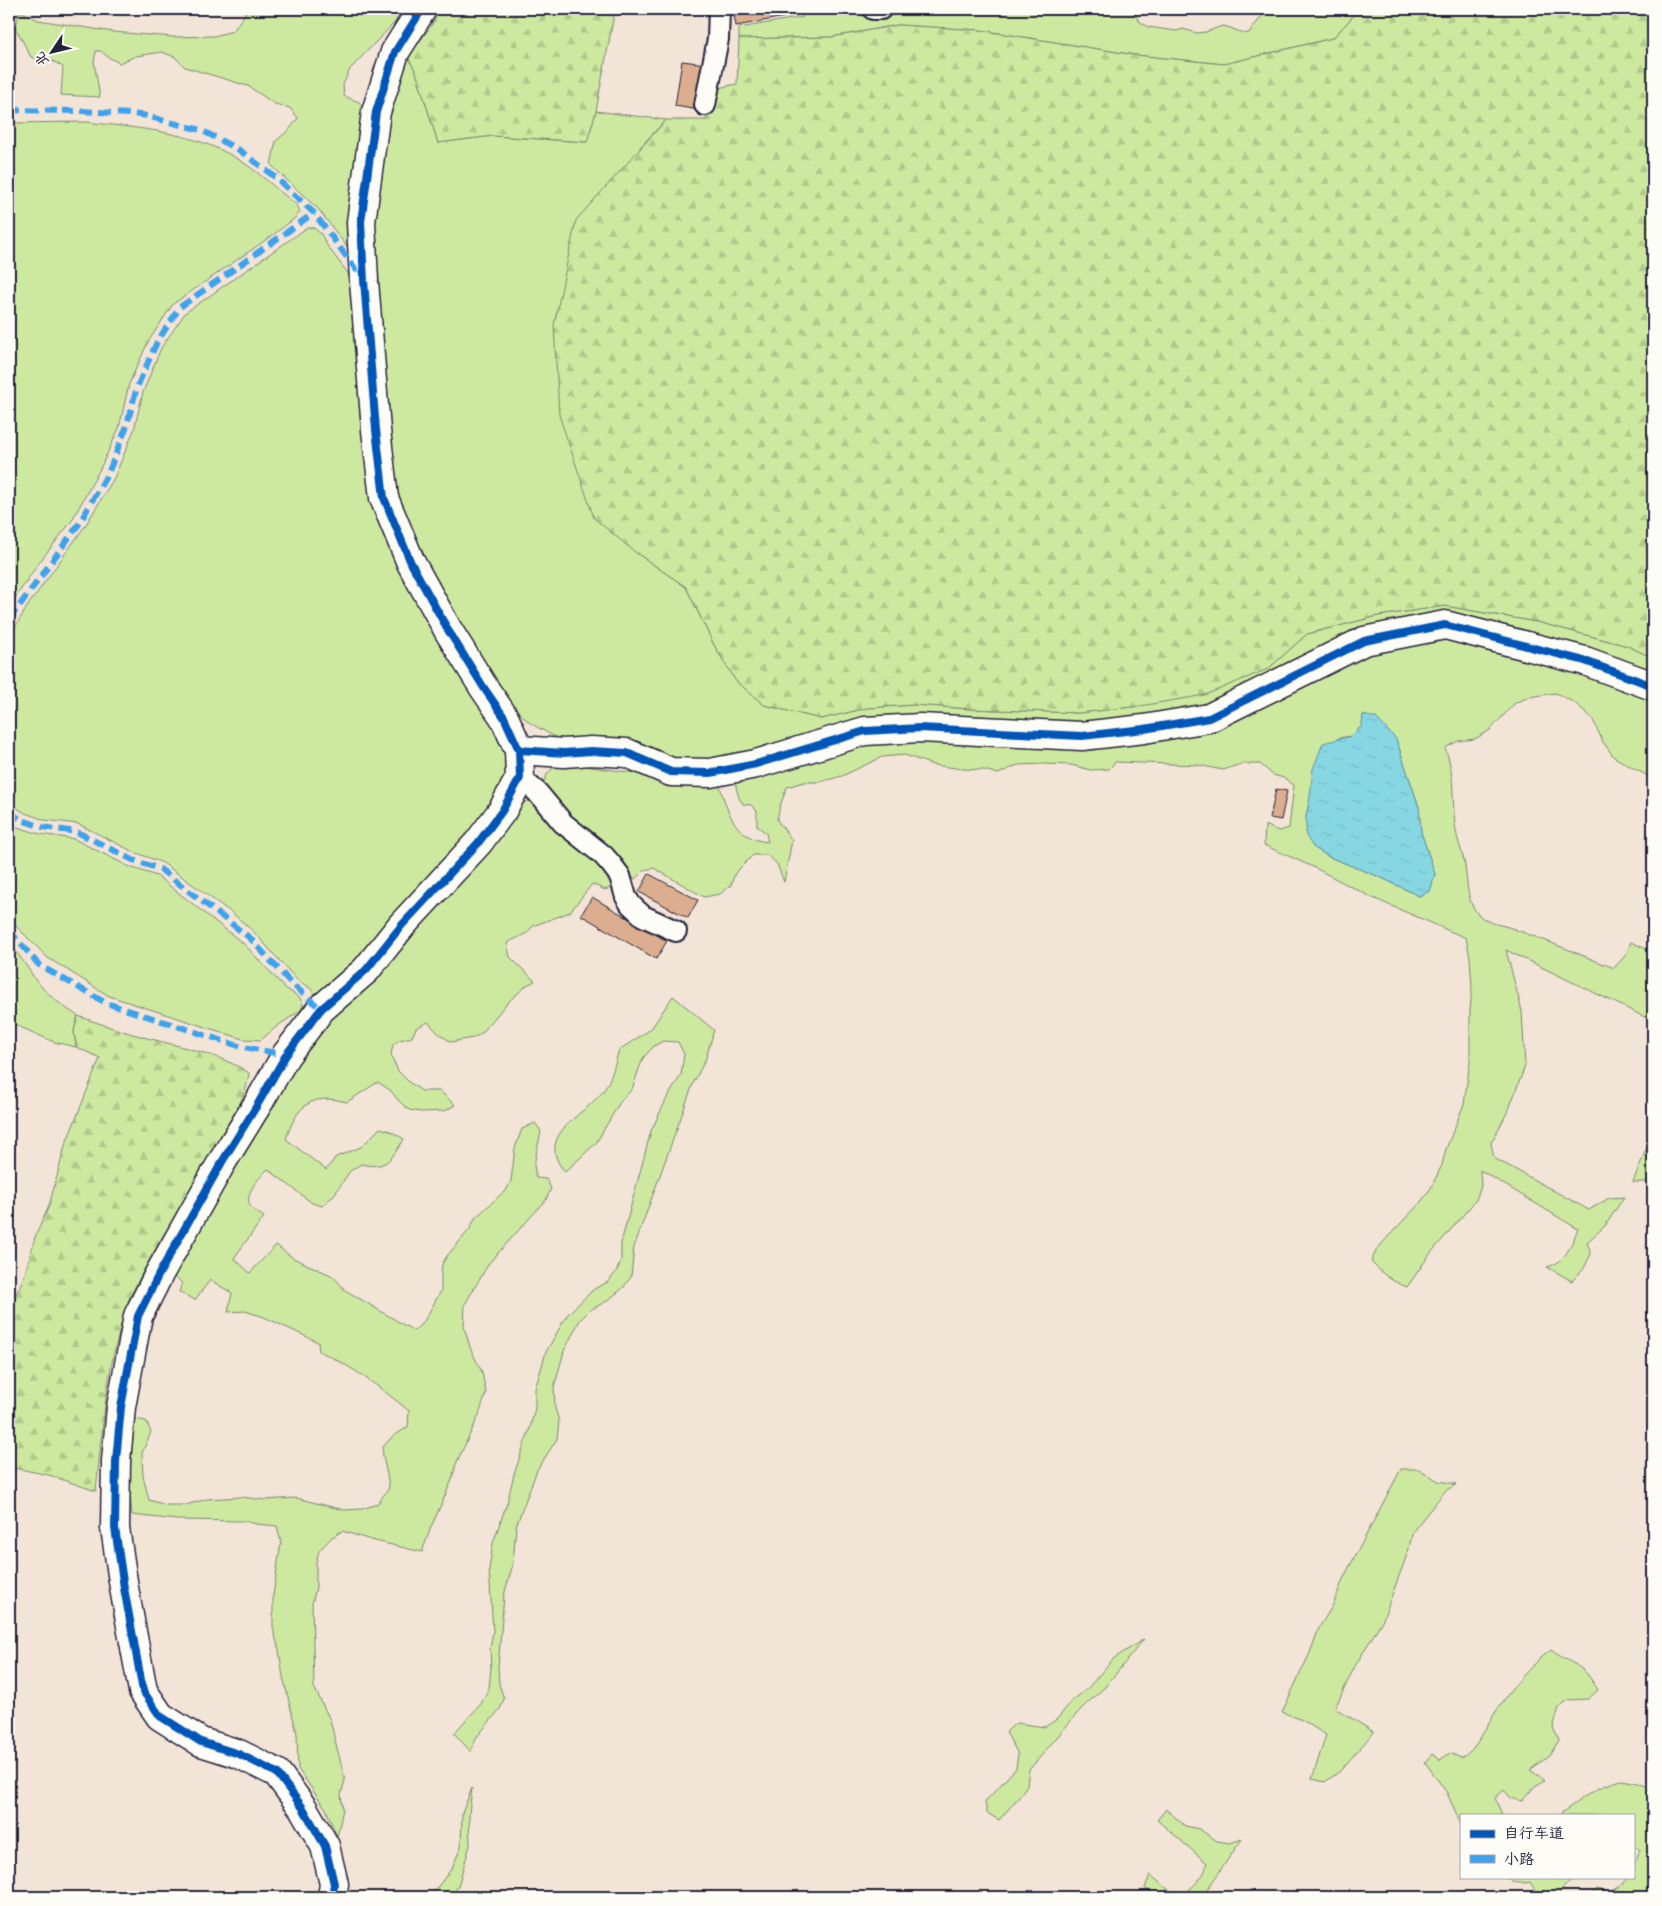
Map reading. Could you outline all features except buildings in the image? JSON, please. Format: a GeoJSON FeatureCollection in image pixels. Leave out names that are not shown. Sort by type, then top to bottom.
{"type":"FeatureCollection","features":[{"type":"Feature","properties":{"kind":"street"},"geometry":{"type":"LineString","coordinates":[[332,1897],[334,1884],[325,1846],[303,1808],[277,1772],[239,1754],[201,1742],[160,1716],[143,1691],[125,1596],[115,1528],[116,1461],[120,1408],[138,1316],[159,1274],[222,1162],[286,1055],[321,1009],[366,970],[402,925],[478,843],[502,811],[520,778],[519,750],[504,717],[448,630],[411,563],[384,498],[376,430],[360,222],[376,112],[395,52],[422,9]]}},
{"type":"Feature","properties":{"kind":"street"},"geometry":{"type":"LineString","coordinates":[[519,750],[627,753],[671,772],[710,773],[756,764],[865,731],[920,728],[1082,736],[1144,729],[1209,718],[1364,641],[1445,625],[1585,661],[1653,686]]}},
{"type":"Feature","properties":{"kind":"lane"},"geometry":{"type":"LineString","coordinates":[[705,106],[718,39],[719,9]]}},
{"type":"Feature","properties":{"kind":"lane"},"geometry":{"type":"LineString","coordinates":[[873,9],[881,9]]}},
{"type":"Feature","properties":{"kind":"lane"},"geometry":{"type":"LineString","coordinates":[[520,778],[537,792],[563,824],[603,855],[611,864],[620,876],[626,897],[631,905],[644,916],[676,931]]}},
{"type":"Feature","properties":{"kind":"green space"},"geometry":{"type":"Polygon","coordinates":[[[246,9],[403,9],[395,22],[350,69],[343,85],[344,96],[359,102],[366,111],[355,164],[351,252],[319,210],[271,165],[276,141],[289,130],[298,118],[290,108],[275,104],[248,86],[185,67],[175,57],[162,52],[136,56],[119,63],[101,51],[96,51],[94,62],[100,97],[61,95],[63,67],[51,60],[39,60],[31,57],[15,27],[20,11],[38,20],[113,32],[173,37],[214,36],[233,31],[245,14],[246,9]]]}},
{"type":"Feature","properties":{"kind":"green space"},"geometry":{"type":"Polygon","coordinates":[[[440,9],[615,9],[596,111],[587,142],[493,136],[438,143],[416,72],[408,57],[431,26],[440,9]]]}},
{"type":"Feature","properties":{"kind":"green space"},"geometry":{"type":"Polygon","coordinates":[[[803,9],[866,9],[887,17],[907,9],[1133,9],[1139,21],[1148,27],[1176,31],[1183,29],[1197,33],[1222,26],[1245,34],[1250,32],[1267,9],[1360,9],[1333,38],[1224,64],[1135,55],[980,30],[898,25],[832,37],[739,39],[739,28],[803,17],[803,9]]]}},
{"type":"Feature","properties":{"kind":"green space"},"geometry":{"type":"Polygon","coordinates":[[[1360,9],[1653,9],[1653,658],[1628,646],[1537,622],[1445,606],[1378,616],[1307,634],[1268,669],[1205,695],[1140,706],[1079,713],[914,705],[867,708],[821,719],[764,705],[735,680],[714,645],[686,587],[635,552],[594,518],[559,415],[554,325],[576,220],[666,120],[706,120],[713,89],[737,84],[739,39],[832,37],[898,25],[980,30],[1135,55],[1224,64],[1333,38],[1360,9]]]}},
{"type":"Feature","properties":{"kind":"green space"},"geometry":{"type":"Polygon","coordinates":[[[408,57],[416,72],[438,143],[493,136],[587,142],[596,111],[666,120],[640,147],[635,552],[686,587],[714,645],[735,680],[764,705],[821,719],[867,708],[914,705],[1079,713],[1140,706],[1268,669],[1307,634],[1378,616],[1445,606],[1537,622],[1628,646],[1653,658],[1653,677],[1446,617],[1206,711],[1083,728],[990,724],[735,758],[672,761],[562,741],[530,723],[515,709],[460,630],[416,544],[393,482],[372,250],[386,120],[408,57]]]}},
{"type":"Feature","properties":{"kind":"green space"},"geometry":{"type":"Polygon","coordinates":[[[86,122],[163,132],[182,136],[219,149],[259,174],[297,205],[300,212],[273,235],[173,304],[148,342],[129,384],[119,428],[100,469],[71,522],[38,564],[9,607],[9,123],[86,122]]]}},
{"type":"Feature","properties":{"kind":"green space"},"geometry":{"type":"Polygon","coordinates":[[[308,227],[314,228],[321,234],[328,247],[353,280],[377,499],[504,739],[508,775],[492,807],[357,965],[323,993],[316,995],[310,988],[297,980],[253,931],[232,913],[163,863],[134,852],[78,824],[45,820],[25,813],[9,803],[9,637],[29,604],[85,526],[114,478],[134,430],[143,392],[161,348],[185,313],[308,227]]]}},
{"type":"Feature","properties":{"kind":"green space"},"geometry":{"type":"Polygon","coordinates":[[[1444,634],[1653,694],[1653,779],[1614,757],[1603,742],[1592,718],[1575,703],[1556,693],[1529,697],[1515,703],[1490,730],[1475,739],[1458,741],[1445,748],[1452,776],[1457,838],[1464,861],[1471,903],[1479,915],[1491,923],[1509,927],[1614,968],[1625,956],[1631,942],[1653,952],[1653,1021],[1506,950],[1522,1011],[1525,1066],[1509,1109],[1491,1143],[1494,1158],[1589,1210],[1609,1198],[1624,1197],[1605,1226],[1587,1242],[1591,1254],[1583,1270],[1572,1281],[1547,1267],[1554,1265],[1563,1257],[1578,1229],[1480,1170],[1481,1186],[1476,1200],[1430,1254],[1407,1287],[1387,1277],[1371,1262],[1376,1251],[1420,1203],[1431,1188],[1442,1165],[1446,1149],[1464,1104],[1470,1062],[1472,988],[1470,957],[1466,938],[1373,898],[1313,867],[1264,845],[1265,825],[1279,831],[1289,828],[1294,785],[1284,778],[1273,775],[1260,764],[1241,764],[1223,770],[1198,765],[1115,762],[1109,769],[1091,770],[1071,765],[1044,764],[1018,765],[998,774],[984,770],[933,765],[905,755],[882,757],[842,776],[820,782],[804,782],[787,787],[777,820],[792,840],[784,882],[777,864],[767,855],[753,855],[735,873],[731,885],[720,894],[704,897],[654,868],[644,870],[635,879],[625,875],[581,830],[543,786],[546,776],[551,770],[558,766],[569,764],[672,778],[718,779],[728,811],[739,828],[756,840],[768,842],[766,833],[757,826],[757,811],[751,805],[743,804],[739,798],[733,775],[865,740],[1145,737],[1365,650],[1444,634]],[[1363,715],[1362,726],[1351,736],[1338,738],[1310,797],[1306,817],[1313,847],[1329,857],[1380,877],[1419,896],[1430,891],[1435,874],[1421,832],[1419,807],[1396,739],[1363,715]]]}},
{"type":"Feature","properties":{"kind":"green space"},"geometry":{"type":"Polygon","coordinates":[[[527,801],[533,801],[610,874],[615,886],[605,890],[592,884],[570,912],[533,926],[527,933],[507,943],[510,957],[535,981],[527,985],[507,1003],[482,1033],[473,1038],[451,1042],[438,1033],[428,1022],[416,1028],[412,1037],[399,1040],[393,1045],[391,1055],[398,1071],[410,1083],[422,1091],[440,1091],[455,1105],[445,1111],[421,1112],[409,1110],[391,1091],[378,1082],[347,1102],[324,1099],[307,1104],[295,1118],[286,1139],[326,1170],[336,1157],[361,1147],[380,1128],[404,1139],[392,1157],[383,1164],[361,1164],[350,1171],[334,1195],[322,1206],[312,1203],[268,1169],[253,1186],[249,1197],[251,1207],[264,1217],[234,1258],[250,1273],[276,1245],[293,1258],[333,1276],[345,1290],[414,1331],[424,1321],[441,1291],[442,1264],[447,1256],[470,1229],[475,1218],[507,1189],[511,1181],[515,1148],[522,1129],[535,1123],[541,1131],[534,1165],[536,1178],[546,1179],[551,1188],[546,1200],[489,1263],[465,1304],[464,1327],[471,1350],[482,1372],[486,1393],[479,1415],[456,1464],[452,1480],[422,1552],[342,1531],[331,1538],[319,1551],[316,1562],[316,1587],[312,1604],[314,1687],[330,1720],[345,1780],[341,1795],[343,1809],[337,1837],[326,1809],[298,1769],[297,1734],[273,1628],[273,1595],[281,1542],[277,1526],[245,1521],[177,1520],[132,1515],[130,1467],[135,1419],[146,1421],[151,1432],[142,1453],[143,1476],[149,1500],[166,1505],[186,1505],[207,1499],[241,1497],[265,1500],[296,1498],[344,1510],[362,1509],[377,1504],[389,1488],[382,1448],[392,1437],[408,1427],[409,1411],[366,1378],[343,1363],[319,1351],[318,1342],[264,1317],[245,1311],[228,1312],[232,1293],[210,1280],[195,1300],[179,1292],[182,1283],[172,1275],[298,1055],[515,809],[527,801]]]}},
{"type":"Feature","properties":{"kind":"green space"},"geometry":{"type":"Polygon","coordinates":[[[9,821],[17,827],[40,834],[74,839],[130,867],[157,876],[244,944],[285,988],[299,997],[303,1004],[301,1010],[261,1040],[243,1039],[109,996],[48,958],[9,919],[9,821]]]}},
{"type":"Feature","properties":{"kind":"green space"},"geometry":{"type":"Polygon","coordinates":[[[9,943],[44,990],[78,1016],[74,1031],[76,1047],[54,1042],[9,1022],[9,943]]]}},
{"type":"Feature","properties":{"kind":"green space"},"geometry":{"type":"Polygon","coordinates":[[[673,996],[714,1030],[706,1058],[693,1084],[634,1247],[631,1277],[623,1288],[607,1301],[590,1310],[580,1320],[564,1351],[554,1388],[555,1408],[559,1421],[557,1439],[537,1470],[516,1526],[513,1564],[504,1595],[498,1668],[499,1684],[504,1699],[500,1709],[476,1738],[471,1752],[454,1733],[481,1704],[489,1688],[490,1649],[493,1631],[489,1569],[493,1543],[530,1428],[535,1408],[535,1389],[546,1352],[567,1315],[594,1289],[608,1282],[616,1272],[621,1261],[621,1243],[651,1131],[681,1075],[684,1054],[678,1042],[663,1041],[654,1046],[643,1058],[632,1089],[620,1102],[596,1143],[565,1172],[557,1159],[555,1147],[558,1136],[565,1126],[604,1090],[619,1050],[651,1029],[673,996]]]}},
{"type":"Feature","properties":{"kind":"green space"},"geometry":{"type":"Polygon","coordinates":[[[78,1016],[130,1033],[213,1056],[249,1073],[239,1105],[152,1256],[129,1300],[111,1366],[102,1428],[96,1491],[49,1475],[9,1467],[9,1309],[24,1277],[35,1237],[49,1206],[65,1146],[100,1058],[76,1047],[74,1031],[78,1016]]]}},
{"type":"Feature","properties":{"kind":"green space"},"geometry":{"type":"Polygon","coordinates":[[[1653,1132],[1653,1185],[1646,1182],[1633,1182],[1653,1132]]]}},
{"type":"Feature","properties":{"kind":"green space"},"geometry":{"type":"Polygon","coordinates":[[[1401,1469],[1419,1469],[1438,1481],[1457,1484],[1445,1491],[1413,1531],[1408,1552],[1383,1619],[1355,1666],[1335,1708],[1374,1732],[1339,1772],[1325,1782],[1312,1779],[1326,1735],[1302,1720],[1282,1712],[1310,1653],[1319,1628],[1334,1603],[1343,1579],[1401,1469]]]}},
{"type":"Feature","properties":{"kind":"green space"},"geometry":{"type":"Polygon","coordinates":[[[1144,1639],[1105,1687],[1081,1709],[1029,1770],[1027,1785],[999,1820],[987,1813],[985,1802],[1016,1768],[1018,1754],[1006,1732],[1016,1723],[1045,1727],[1057,1719],[1072,1701],[1088,1688],[1113,1659],[1144,1639]]]}},
{"type":"Feature","properties":{"kind":"green space"},"geometry":{"type":"Polygon","coordinates":[[[1551,1650],[1583,1670],[1598,1690],[1588,1699],[1567,1700],[1559,1708],[1553,1728],[1559,1740],[1549,1756],[1530,1770],[1545,1780],[1535,1786],[1522,1801],[1511,1798],[1504,1790],[1495,1798],[1502,1814],[1460,1814],[1460,1822],[1447,1793],[1425,1762],[1432,1754],[1440,1760],[1450,1753],[1461,1758],[1472,1750],[1514,1687],[1551,1650]]]}},
{"type":"Feature","properties":{"kind":"green space"},"geometry":{"type":"Polygon","coordinates":[[[1622,1780],[1638,1783],[1653,1789],[1653,1897],[1588,1897],[1597,1889],[1609,1893],[1627,1878],[1634,1878],[1634,1863],[1639,1849],[1634,1845],[1634,1814],[1560,1814],[1581,1799],[1613,1782],[1622,1780]]]}},
{"type":"Feature","properties":{"kind":"green space"},"geometry":{"type":"Polygon","coordinates":[[[472,1788],[469,1813],[470,1845],[458,1886],[451,1897],[430,1897],[452,1868],[461,1847],[462,1813],[472,1788]]]}},
{"type":"Feature","properties":{"kind":"green space"},"geometry":{"type":"Polygon","coordinates":[[[1166,1809],[1185,1826],[1199,1829],[1217,1841],[1230,1843],[1242,1839],[1202,1897],[1181,1897],[1201,1878],[1207,1863],[1157,1820],[1166,1809]]]}},
{"type":"Feature","properties":{"kind":"green space"},"geometry":{"type":"Polygon","coordinates":[[[1150,1875],[1178,1897],[1156,1897],[1145,1888],[1150,1875]]]}},
{"type":"Feature","properties":{"kind":"green space"},"geometry":{"type":"Polygon","coordinates":[[[1508,1878],[1576,1878],[1567,1884],[1556,1897],[1539,1897],[1530,1882],[1517,1883],[1508,1878]]]}},
{"type":"Feature","properties":{"kind":"water"},"geometry":{"type":"Polygon","coordinates":[[[1363,715],[1376,718],[1396,739],[1419,807],[1421,832],[1435,874],[1430,891],[1419,896],[1380,877],[1329,857],[1313,847],[1306,836],[1306,817],[1313,769],[1323,743],[1351,736],[1362,726],[1363,715]]]}},
{"type":"Feature","properties":{"kind":"marked path"},"geometry":{"type":"LineString","coordinates":[[9,110],[83,111],[142,115],[201,130],[239,150],[275,177],[314,213],[363,279]]}},
{"type":"Feature","properties":{"kind":"marked path"},"geometry":{"type":"LineString","coordinates":[[9,620],[79,524],[109,471],[126,428],[137,387],[157,342],[180,307],[314,213]]}},
{"type":"Feature","properties":{"kind":"marked path"},"geometry":{"type":"LineString","coordinates":[[9,812],[22,820],[42,827],[77,832],[133,860],[160,869],[250,938],[291,983],[321,1009]]}},
{"type":"Feature","properties":{"kind":"marked path"},"geometry":{"type":"LineString","coordinates":[[9,930],[39,965],[106,1003],[239,1046],[286,1055]]}},
{"type":"Feature","properties":{"kind":"cycle path"},"geometry":{"type":"LineString","coordinates":[[332,1897],[334,1884],[325,1846],[303,1808],[277,1773],[239,1754],[201,1742],[160,1716],[143,1691],[115,1528],[116,1461],[121,1407],[138,1316],[159,1274],[222,1162],[286,1055],[321,1009],[366,970],[402,925],[478,843],[502,811],[520,778],[519,750],[504,717],[448,630],[411,563],[384,498],[376,430],[361,222],[376,112],[395,52],[422,9]]}},
{"type":"Feature","properties":{"kind":"cycle path"},"geometry":{"type":"LineString","coordinates":[[519,750],[564,753],[591,751],[627,753],[671,772],[710,773],[756,764],[865,731],[920,728],[1082,736],[1144,729],[1209,718],[1364,641],[1445,625],[1585,661],[1653,686]]}}]}
